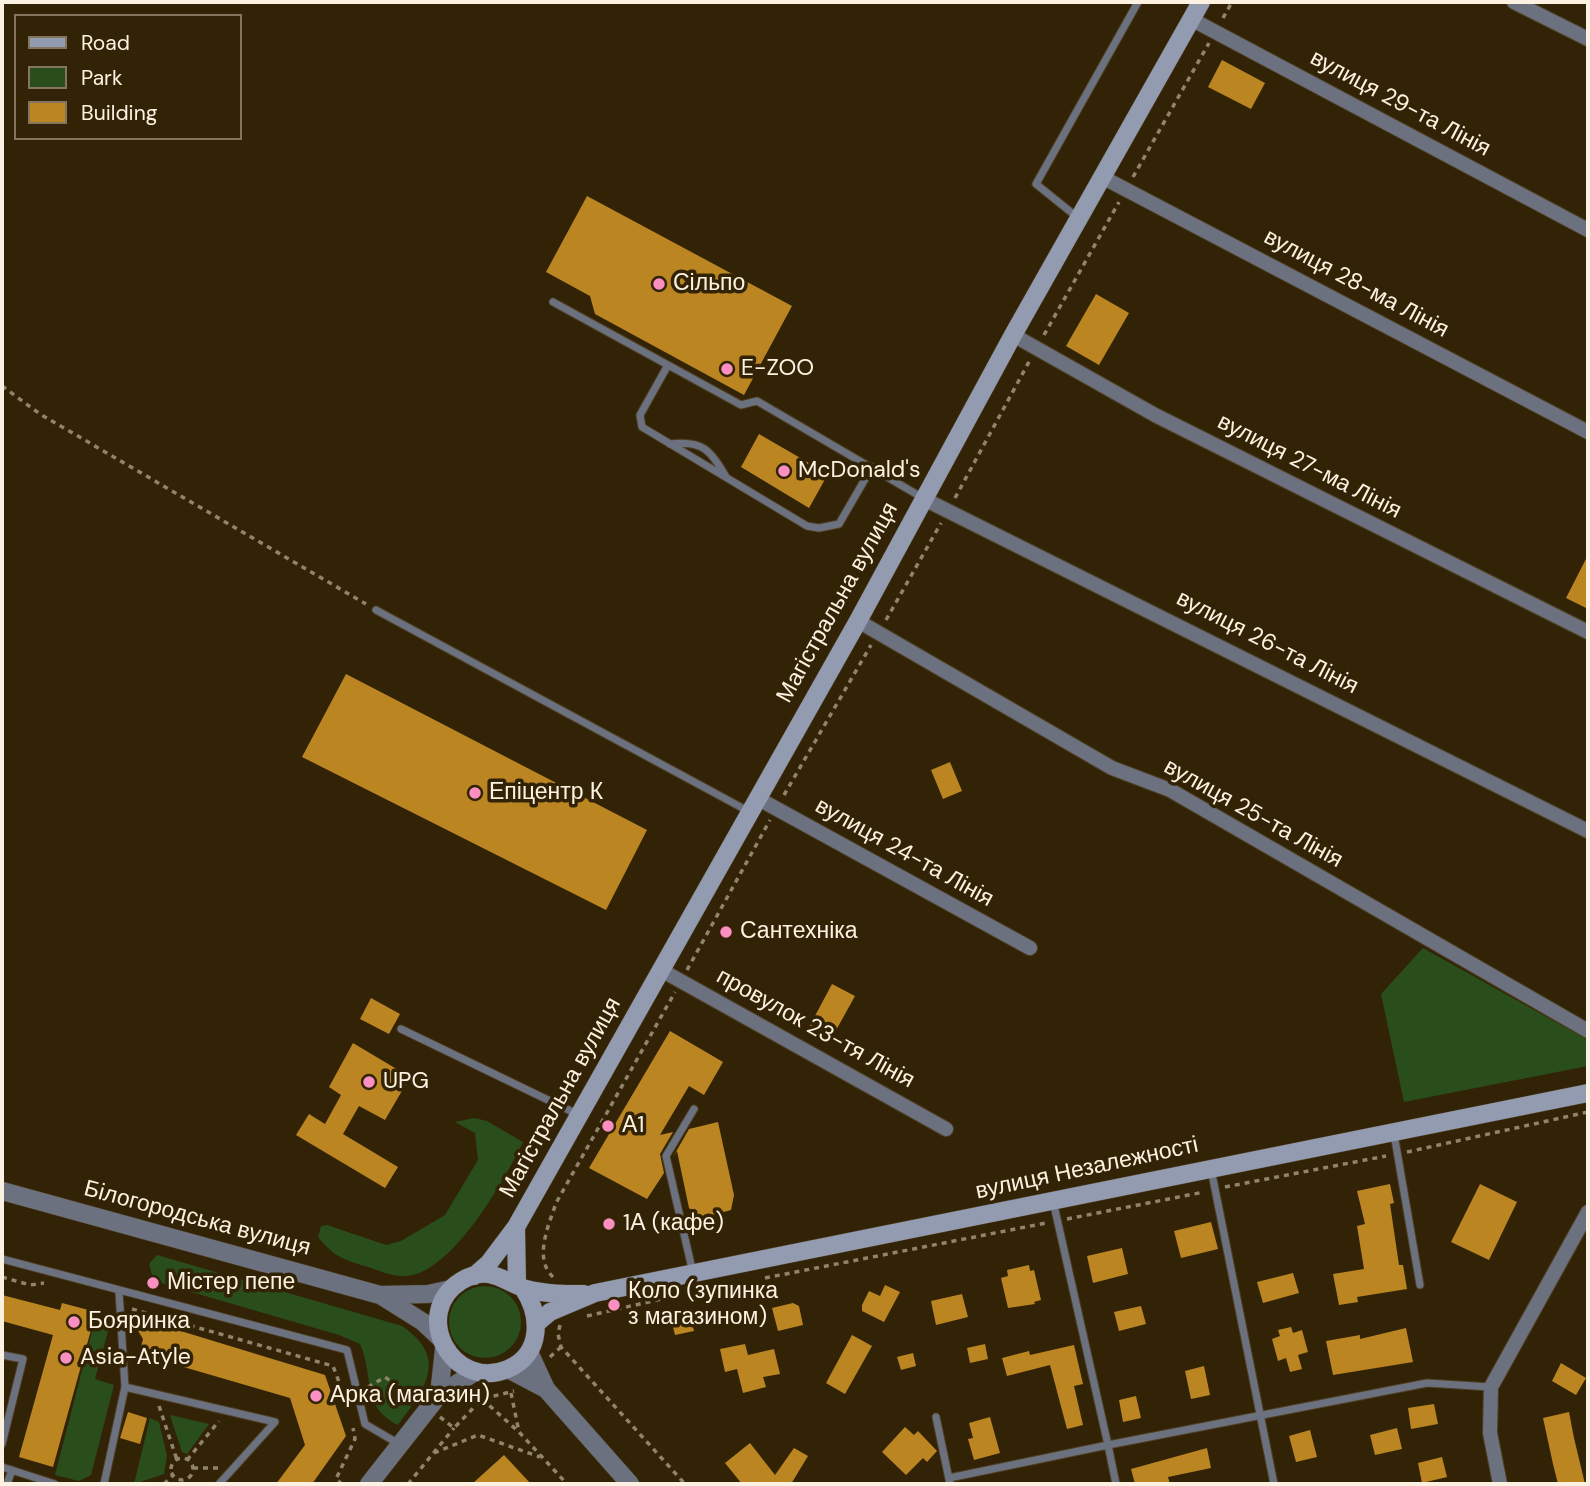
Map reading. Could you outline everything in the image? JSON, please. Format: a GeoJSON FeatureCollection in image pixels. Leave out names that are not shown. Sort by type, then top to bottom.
{"type":"FeatureCollection","features":[{"type":"Feature","properties":{"kind":"main road","name":"Магістральна вулиця"},"geometry":{"type":"LineString","coordinates":[[474,1276],[489,1263],[516,1227],[858,621],[1013,335],[1201,2]]}},
{"type":"Feature","properties":{"kind":"main road","name":"вулиця Незалежності"},"geometry":{"type":"LineString","coordinates":[[595,1293],[1588,1093]]}},
{"type":"Feature","properties":{"kind":"main road"},"geometry":{"type":"LineString","coordinates":[[516,1227],[520,1286],[535,1310],[537,1323],[529,1352],[508,1369],[475,1372],[463,1367],[442,1343],[439,1312],[452,1289],[474,1276],[500,1275],[520,1286],[557,1293],[595,1293]]}},
{"type":"Feature","properties":{"kind":"main road"},"geometry":{"type":"LineString","coordinates":[[537,1323],[550,1312],[595,1293]]}},
{"type":"Feature","properties":{"kind":"street"},"geometry":{"type":"LineString","coordinates":[[1514,2],[1588,39]]}},
{"type":"Feature","properties":{"kind":"street","name":"вулиця 29-та Лінія"},"geometry":{"type":"LineString","coordinates":[[1191,19],[1588,230]]}},
{"type":"Feature","properties":{"kind":"street","name":"вулиця 28-ма Лінія"},"geometry":{"type":"LineString","coordinates":[[1102,177],[1588,432]]}},
{"type":"Feature","properties":{"kind":"street","name":"вулиця 27-ма Лінія"},"geometry":{"type":"LineString","coordinates":[[1013,335],[1155,415],[1588,632]]}},
{"type":"Feature","properties":{"kind":"street","name":"вулиця 26-та Лінія"},"geometry":{"type":"LineString","coordinates":[[924,499],[947,513],[1067,568],[1588,831]]}},
{"type":"Feature","properties":{"kind":"street","name":"вулиця 25-та Лінія"},"geometry":{"type":"LineString","coordinates":[[858,621],[1112,768],[1170,790],[1588,1031]]}},
{"type":"Feature","properties":{"kind":"street","name":"вулиця 24-та Лінія"},"geometry":{"type":"LineString","coordinates":[[753,805],[776,809],[1030,948]]}},
{"type":"Feature","properties":{"kind":"street","name":"провулок 23-тя Лінія"},"geometry":{"type":"LineString","coordinates":[[661,970],[946,1129]]}},
{"type":"Feature","properties":{"kind":"street","name":"Білогородська вулиця"},"geometry":{"type":"LineString","coordinates":[[2,1191],[380,1295]]}},
{"type":"Feature","properties":{"kind":"street"},"geometry":{"type":"LineString","coordinates":[[1500,1484],[1490,1433],[1491,1387],[1588,1212]]}},
{"type":"Feature","properties":{"kind":"street"},"geometry":{"type":"LineString","coordinates":[[380,1295],[428,1294],[452,1289]]}},
{"type":"Feature","properties":{"kind":"street"},"geometry":{"type":"LineString","coordinates":[[380,1295],[423,1322],[442,1343],[439,1395]]}},
{"type":"Feature","properties":{"kind":"street"},"geometry":{"type":"LineString","coordinates":[[529,1352],[545,1389],[630,1484]]}},
{"type":"Feature","properties":{"kind":"street"},"geometry":{"type":"LineString","coordinates":[[508,1369],[545,1389]]}},
{"type":"Feature","properties":{"kind":"street"},"geometry":{"type":"LineString","coordinates":[[369,1484],[439,1395],[475,1372]]}},
{"type":"Feature","properties":{"kind":"lane"},"geometry":{"type":"LineString","coordinates":[[1078,219],[1036,184],[1138,2]]}},
{"type":"Feature","properties":{"kind":"lane"},"geometry":{"type":"LineString","coordinates":[[553,302],[741,405],[757,401],[924,499]]}},
{"type":"Feature","properties":{"kind":"lane"},"geometry":{"type":"LineString","coordinates":[[668,365],[640,415],[639,421],[647,432],[807,526],[819,528],[839,524],[872,467]]}},
{"type":"Feature","properties":{"kind":"lane"},"geometry":{"type":"LineString","coordinates":[[670,444],[693,442],[710,452],[726,478]]}},
{"type":"Feature","properties":{"kind":"lane"},"geometry":{"type":"LineString","coordinates":[[376,610],[753,805]]}},
{"type":"Feature","properties":{"kind":"lane"},"geometry":{"type":"LineString","coordinates":[[401,1029],[579,1115]]}},
{"type":"Feature","properties":{"kind":"lane"},"geometry":{"type":"LineString","coordinates":[[694,1109],[666,1156],[694,1273]]}},
{"type":"Feature","properties":{"kind":"lane"},"geometry":{"type":"LineString","coordinates":[[1394,1132],[1420,1285]]}},
{"type":"Feature","properties":{"kind":"lane"},"geometry":{"type":"LineString","coordinates":[[1211,1168],[1263,1416],[1274,1484]]}},
{"type":"Feature","properties":{"kind":"lane"},"geometry":{"type":"LineString","coordinates":[[1053,1201],[1116,1484]]}},
{"type":"Feature","properties":{"kind":"lane"},"geometry":{"type":"LineString","coordinates":[[2,1259],[347,1350],[365,1424],[399,1445]]}},
{"type":"Feature","properties":{"kind":"lane"},"geometry":{"type":"LineString","coordinates":[[104,1484],[125,1387],[119,1292]]}},
{"type":"Feature","properties":{"kind":"lane"},"geometry":{"type":"LineString","coordinates":[[2,1355],[23,1359],[2,1444]]}},
{"type":"Feature","properties":{"kind":"lane"},"geometry":{"type":"LineString","coordinates":[[936,1417],[949,1481],[1108,1445],[1427,1383],[1491,1387]]}},
{"type":"Feature","properties":{"kind":"lane"},"geometry":{"type":"LineString","coordinates":[[125,1387],[275,1422],[219,1484]]}},
{"type":"Feature","properties":{"kind":"lane"},"geometry":{"type":"LineString","coordinates":[[2,1466],[55,1484]]}},
{"type":"Feature","properties":{"kind":"lane"},"geometry":{"type":"LineString","coordinates":[[7,1484],[12,1470]]}},
{"type":"Feature","properties":{"kind":"path"},"geometry":{"type":"LineString","coordinates":[[554,1278],[543,1262],[545,1241],[556,1203],[776,809],[947,513],[1036,348],[1232,2]]}},
{"type":"Feature","properties":{"kind":"path"},"geometry":{"type":"LineString","coordinates":[[2,386],[40,414],[376,610]]}},
{"type":"Feature","properties":{"kind":"path"},"geometry":{"type":"LineString","coordinates":[[2,1277],[30,1285],[48,1283]]}},
{"type":"Feature","properties":{"kind":"path"},"geometry":{"type":"LineString","coordinates":[[119,1303],[333,1366],[345,1397]]}},
{"type":"Feature","properties":{"kind":"path"},"geometry":{"type":"LineString","coordinates":[[561,1347],[685,1484]]}},
{"type":"Feature","properties":{"kind":"path"},"geometry":{"type":"LineString","coordinates":[[511,1393],[519,1432]]}},
{"type":"Feature","properties":{"kind":"path"},"geometry":{"type":"LineString","coordinates":[[155,1394],[177,1460]]}},
{"type":"Feature","properties":{"kind":"path"},"geometry":{"type":"LineString","coordinates":[[482,1399],[519,1432],[567,1484]]}},
{"type":"Feature","properties":{"kind":"path"},"geometry":{"type":"LineString","coordinates":[[187,1460],[228,1411]]}},
{"type":"Feature","properties":{"kind":"path"},"geometry":{"type":"LineString","coordinates":[[408,1484],[454,1427]]}},
{"type":"Feature","properties":{"kind":"path"},"geometry":{"type":"LineString","coordinates":[[434,1453],[478,1435],[542,1457]]}},
{"type":"Feature","properties":{"kind":"path"},"geometry":{"type":"LineString","coordinates":[[173,1475],[172,1465],[177,1460],[187,1460]]}},
{"type":"Feature","properties":{"kind":"path"},"geometry":{"type":"LineString","coordinates":[[187,1460],[193,1468]]}},
{"type":"Feature","properties":{"kind":"path"},"geometry":{"type":"LineString","coordinates":[[173,1475],[186,1482],[193,1468]]}},
{"type":"Feature","properties":{"kind":"path"},"geometry":{"type":"LineString","coordinates":[[193,1468],[234,1468]]}},
{"type":"Feature","properties":{"kind":"path"},"geometry":{"type":"LineString","coordinates":[[164,1484],[173,1475]]}},
{"type":"Feature","properties":{"kind":"green space"},"geometry":{"type":"Polygon","coordinates":[[[1423,948],[1588,1040],[1588,1066],[1404,1102],[1381,994],[1423,948]]]}},
{"type":"Feature","properties":{"kind":"green space"},"geometry":{"type":"Polygon","coordinates":[[[474,1118],[487,1121],[523,1142],[491,1200],[459,1242],[442,1259],[424,1271],[407,1276],[393,1275],[341,1257],[318,1237],[321,1226],[327,1225],[386,1245],[401,1241],[445,1215],[478,1160],[475,1133],[455,1122],[474,1118]]]}},
{"type":"Feature","properties":{"kind":"green space"},"geometry":{"type":"Polygon","coordinates":[[[157,1255],[402,1326],[417,1338],[425,1350],[429,1362],[423,1387],[398,1425],[386,1418],[373,1399],[360,1344],[339,1335],[164,1284],[152,1275],[149,1264],[157,1255]]]}},
{"type":"Feature","properties":{"kind":"green space"},"geometry":{"type":"Polygon","coordinates":[[[485,1286],[505,1292],[515,1302],[521,1322],[515,1342],[505,1352],[485,1358],[465,1352],[455,1342],[449,1322],[455,1302],[465,1292],[485,1286]]]}},
{"type":"Feature","properties":{"kind":"green space"},"geometry":{"type":"Polygon","coordinates":[[[95,1320],[110,1324],[95,1379],[114,1385],[91,1475],[79,1481],[55,1475],[95,1320]]]}},
{"type":"Feature","properties":{"kind":"green space"},"geometry":{"type":"Polygon","coordinates":[[[170,1415],[209,1424],[187,1454],[182,1452],[170,1415]]]}},
{"type":"Feature","properties":{"kind":"green space"},"geometry":{"type":"Polygon","coordinates":[[[150,1418],[159,1422],[167,1456],[164,1474],[134,1484],[150,1418]]]}},
{"type":"Feature","properties":{"kind":"building"},"geometry":{"type":"Polygon","coordinates":[[[1222,60],[1265,83],[1251,109],[1208,87],[1222,60]]]}},
{"type":"Feature","properties":{"kind":"building","name":"Сільпо"},"geometry":{"type":"Polygon","coordinates":[[[587,196],[792,306],[744,395],[595,314],[590,296],[546,272],[587,196]]]}},
{"type":"Feature","properties":{"kind":"building"},"geometry":{"type":"Polygon","coordinates":[[[1096,294],[1129,313],[1099,365],[1066,346],[1096,294]]]}},
{"type":"Feature","properties":{"kind":"building","name":"McDonald's"},"geometry":{"type":"Polygon","coordinates":[[[759,434],[828,474],[809,508],[741,467],[759,434]]]}},
{"type":"Feature","properties":{"kind":"building"},"geometry":{"type":"Polygon","coordinates":[[[1588,555],[1588,609],[1566,598],[1588,555]]]}},
{"type":"Feature","properties":{"kind":"building","name":"Епіцентр К"},"geometry":{"type":"Polygon","coordinates":[[[346,674],[647,830],[606,910],[302,757],[346,674]]]}},
{"type":"Feature","properties":{"kind":"building"},"geometry":{"type":"Polygon","coordinates":[[[950,762],[962,791],[943,799],[931,770],[950,762]]]}},
{"type":"Feature","properties":{"kind":"building"},"geometry":{"type":"Polygon","coordinates":[[[832,984],[855,996],[829,1043],[807,1031],[832,984]]]}},
{"type":"Feature","properties":{"kind":"building"},"geometry":{"type":"Polygon","coordinates":[[[371,998],[400,1014],[389,1034],[360,1019],[371,998]]]}},
{"type":"Feature","properties":{"kind":"building"},"geometry":{"type":"Polygon","coordinates":[[[670,1031],[723,1062],[704,1095],[689,1086],[660,1135],[673,1132],[660,1154],[664,1173],[647,1199],[589,1168],[670,1031]]]}},
{"type":"Feature","properties":{"kind":"building"},"geometry":{"type":"Polygon","coordinates":[[[353,1043],[410,1077],[385,1120],[359,1106],[343,1134],[398,1167],[385,1188],[296,1135],[309,1114],[325,1124],[341,1095],[329,1087],[353,1043]]]}},
{"type":"Feature","properties":{"kind":"building"},"geometry":{"type":"Polygon","coordinates":[[[718,1122],[734,1195],[731,1210],[701,1218],[689,1208],[677,1151],[673,1157],[689,1129],[718,1122]]]}},
{"type":"Feature","properties":{"kind":"building"},"geometry":{"type":"Polygon","coordinates":[[[1390,1184],[1394,1203],[1390,1204],[1399,1265],[1403,1265],[1407,1289],[1357,1297],[1358,1302],[1339,1305],[1333,1274],[1364,1269],[1357,1226],[1365,1224],[1357,1191],[1390,1184]]]}},
{"type":"Feature","properties":{"kind":"building"},"geometry":{"type":"Polygon","coordinates":[[[1480,1184],[1517,1202],[1489,1260],[1451,1242],[1480,1184]]]}},
{"type":"Feature","properties":{"kind":"building"},"geometry":{"type":"Polygon","coordinates":[[[1211,1222],[1218,1249],[1181,1258],[1174,1231],[1211,1222]]]}},
{"type":"Feature","properties":{"kind":"building"},"geometry":{"type":"Polygon","coordinates":[[[1122,1248],[1128,1274],[1093,1283],[1087,1256],[1122,1248]]]}},
{"type":"Feature","properties":{"kind":"building"},"geometry":{"type":"Polygon","coordinates":[[[1029,1265],[1030,1271],[1034,1270],[1041,1300],[1034,1302],[1035,1304],[1008,1308],[1001,1278],[1008,1276],[1007,1270],[1029,1265]]]}},
{"type":"Feature","properties":{"kind":"building"},"geometry":{"type":"Polygon","coordinates":[[[1293,1273],[1299,1293],[1263,1303],[1257,1282],[1293,1273]]]}},
{"type":"Feature","properties":{"kind":"building"},"geometry":{"type":"Polygon","coordinates":[[[885,1285],[900,1292],[884,1322],[862,1311],[862,1305],[869,1291],[880,1296],[885,1285]]]}},
{"type":"Feature","properties":{"kind":"building"},"geometry":{"type":"Polygon","coordinates":[[[962,1294],[968,1317],[936,1325],[931,1301],[962,1294]]]}},
{"type":"Feature","properties":{"kind":"building"},"geometry":{"type":"Polygon","coordinates":[[[2,1295],[60,1310],[62,1303],[96,1312],[53,1467],[19,1457],[53,1335],[2,1321],[2,1295]]]}},
{"type":"Feature","properties":{"kind":"building"},"geometry":{"type":"Polygon","coordinates":[[[793,1303],[799,1306],[803,1325],[778,1331],[772,1308],[793,1303]]]}},
{"type":"Feature","properties":{"kind":"building"},"geometry":{"type":"Polygon","coordinates":[[[1141,1306],[1146,1324],[1119,1331],[1114,1312],[1141,1306]]]}},
{"type":"Feature","properties":{"kind":"building"},"geometry":{"type":"Polygon","coordinates":[[[690,1314],[694,1331],[675,1335],[671,1319],[690,1314]]]}},
{"type":"Feature","properties":{"kind":"building"},"geometry":{"type":"Polygon","coordinates":[[[148,1321],[325,1375],[346,1436],[312,1484],[276,1484],[305,1445],[290,1398],[139,1354],[143,1339],[137,1329],[148,1321]]]}},
{"type":"Feature","properties":{"kind":"building"},"geometry":{"type":"Polygon","coordinates":[[[1291,1327],[1293,1333],[1302,1330],[1308,1352],[1298,1355],[1302,1369],[1290,1372],[1286,1358],[1278,1361],[1272,1339],[1280,1336],[1278,1330],[1291,1327]]]}},
{"type":"Feature","properties":{"kind":"building"},"geometry":{"type":"Polygon","coordinates":[[[1406,1328],[1413,1362],[1333,1375],[1326,1341],[1360,1335],[1360,1339],[1406,1328]]]}},
{"type":"Feature","properties":{"kind":"building"},"geometry":{"type":"Polygon","coordinates":[[[852,1335],[872,1346],[845,1394],[826,1383],[852,1335]]]}},
{"type":"Feature","properties":{"kind":"building"},"geometry":{"type":"Polygon","coordinates":[[[745,1344],[748,1355],[774,1349],[780,1374],[763,1377],[766,1387],[743,1393],[737,1369],[725,1372],[720,1349],[745,1344]]]}},
{"type":"Feature","properties":{"kind":"building"},"geometry":{"type":"Polygon","coordinates":[[[985,1344],[988,1359],[970,1363],[967,1348],[985,1344]]]}},
{"type":"Feature","properties":{"kind":"building"},"geometry":{"type":"Polygon","coordinates":[[[1074,1345],[1083,1384],[1074,1386],[1083,1425],[1067,1429],[1050,1365],[1007,1376],[1002,1358],[1074,1345]]]}},
{"type":"Feature","properties":{"kind":"building"},"geometry":{"type":"Polygon","coordinates":[[[913,1353],[916,1366],[901,1370],[897,1357],[913,1353]]]}},
{"type":"Feature","properties":{"kind":"building"},"geometry":{"type":"Polygon","coordinates":[[[1561,1363],[1586,1378],[1576,1395],[1552,1381],[1561,1363]]]}},
{"type":"Feature","properties":{"kind":"building"},"geometry":{"type":"Polygon","coordinates":[[[1204,1366],[1210,1395],[1191,1399],[1185,1371],[1204,1366]]]}},
{"type":"Feature","properties":{"kind":"building"},"geometry":{"type":"Polygon","coordinates":[[[1136,1396],[1141,1418],[1123,1422],[1119,1400],[1136,1396]]]}},
{"type":"Feature","properties":{"kind":"building"},"geometry":{"type":"Polygon","coordinates":[[[1434,1404],[1438,1424],[1411,1429],[1408,1408],[1434,1404]]]}},
{"type":"Feature","properties":{"kind":"building"},"geometry":{"type":"Polygon","coordinates":[[[128,1412],[147,1418],[140,1444],[120,1438],[128,1412]]]}},
{"type":"Feature","properties":{"kind":"building"},"geometry":{"type":"Polygon","coordinates":[[[1569,1412],[1585,1484],[1558,1484],[1553,1464],[1543,1418],[1569,1412]]]}},
{"type":"Feature","properties":{"kind":"building"},"geometry":{"type":"Polygon","coordinates":[[[990,1417],[1000,1453],[974,1460],[968,1439],[973,1438],[969,1423],[990,1417]]]}},
{"type":"Feature","properties":{"kind":"building"},"geometry":{"type":"Polygon","coordinates":[[[905,1427],[914,1435],[918,1431],[937,1451],[927,1462],[923,1458],[906,1475],[882,1452],[905,1427]]]}},
{"type":"Feature","properties":{"kind":"building"},"geometry":{"type":"Polygon","coordinates":[[[1397,1428],[1402,1449],[1375,1455],[1370,1435],[1397,1428]]]}},
{"type":"Feature","properties":{"kind":"building"},"geometry":{"type":"Polygon","coordinates":[[[1310,1430],[1317,1457],[1296,1462],[1289,1436],[1310,1430]]]}},
{"type":"Feature","properties":{"kind":"building"},"geometry":{"type":"Polygon","coordinates":[[[750,1443],[775,1475],[794,1448],[808,1456],[791,1484],[742,1484],[725,1463],[750,1443]]]}},
{"type":"Feature","properties":{"kind":"building"},"geometry":{"type":"Polygon","coordinates":[[[1207,1448],[1211,1468],[1168,1477],[1170,1484],[1135,1484],[1131,1469],[1207,1448]]]}},
{"type":"Feature","properties":{"kind":"building"},"geometry":{"type":"Polygon","coordinates":[[[504,1455],[531,1484],[472,1484],[504,1455]]]}},
{"type":"Feature","properties":{"kind":"building"},"geometry":{"type":"Polygon","coordinates":[[[1442,1457],[1447,1477],[1422,1483],[1418,1463],[1442,1457]]]}},
{"type":"Feature","properties":{"kind":"place","name":"Сільпо"},"geometry":{"type":"Point","coordinates":[659,284]}},
{"type":"Feature","properties":{"kind":"place","name":"E-ZOO"},"geometry":{"type":"Point","coordinates":[727,369]}},
{"type":"Feature","properties":{"kind":"place","name":"McDonald's"},"geometry":{"type":"Point","coordinates":[784,471]}},
{"type":"Feature","properties":{"kind":"place","name":"Епіцентр К"},"geometry":{"type":"Point","coordinates":[475,793]}},
{"type":"Feature","properties":{"kind":"place","name":"Сантехніка"},"geometry":{"type":"Point","coordinates":[726,932]}},
{"type":"Feature","properties":{"kind":"place","name":"UPG"},"geometry":{"type":"Point","coordinates":[369,1082]}},
{"type":"Feature","properties":{"kind":"place","name":"А1"},"geometry":{"type":"Point","coordinates":[608,1126]}},
{"type":"Feature","properties":{"kind":"place","name":"1А (кафе)"},"geometry":{"type":"Point","coordinates":[609,1224]}},
{"type":"Feature","properties":{"kind":"place","name":"Містер пепе"},"geometry":{"type":"Point","coordinates":[153,1283]}},
{"type":"Feature","properties":{"kind":"place","name":"Коло (зупинка з магазином)"},"geometry":{"type":"Point","coordinates":[614,1305]}},
{"type":"Feature","properties":{"kind":"place","name":"Бояринка"},"geometry":{"type":"Point","coordinates":[74,1322]}},
{"type":"Feature","properties":{"kind":"place","name":"Asia-Atyle"},"geometry":{"type":"Point","coordinates":[66,1358]}},
{"type":"Feature","properties":{"kind":"place","name":"Арка (магазин)"},"geometry":{"type":"Point","coordinates":[316,1396]}}]}
